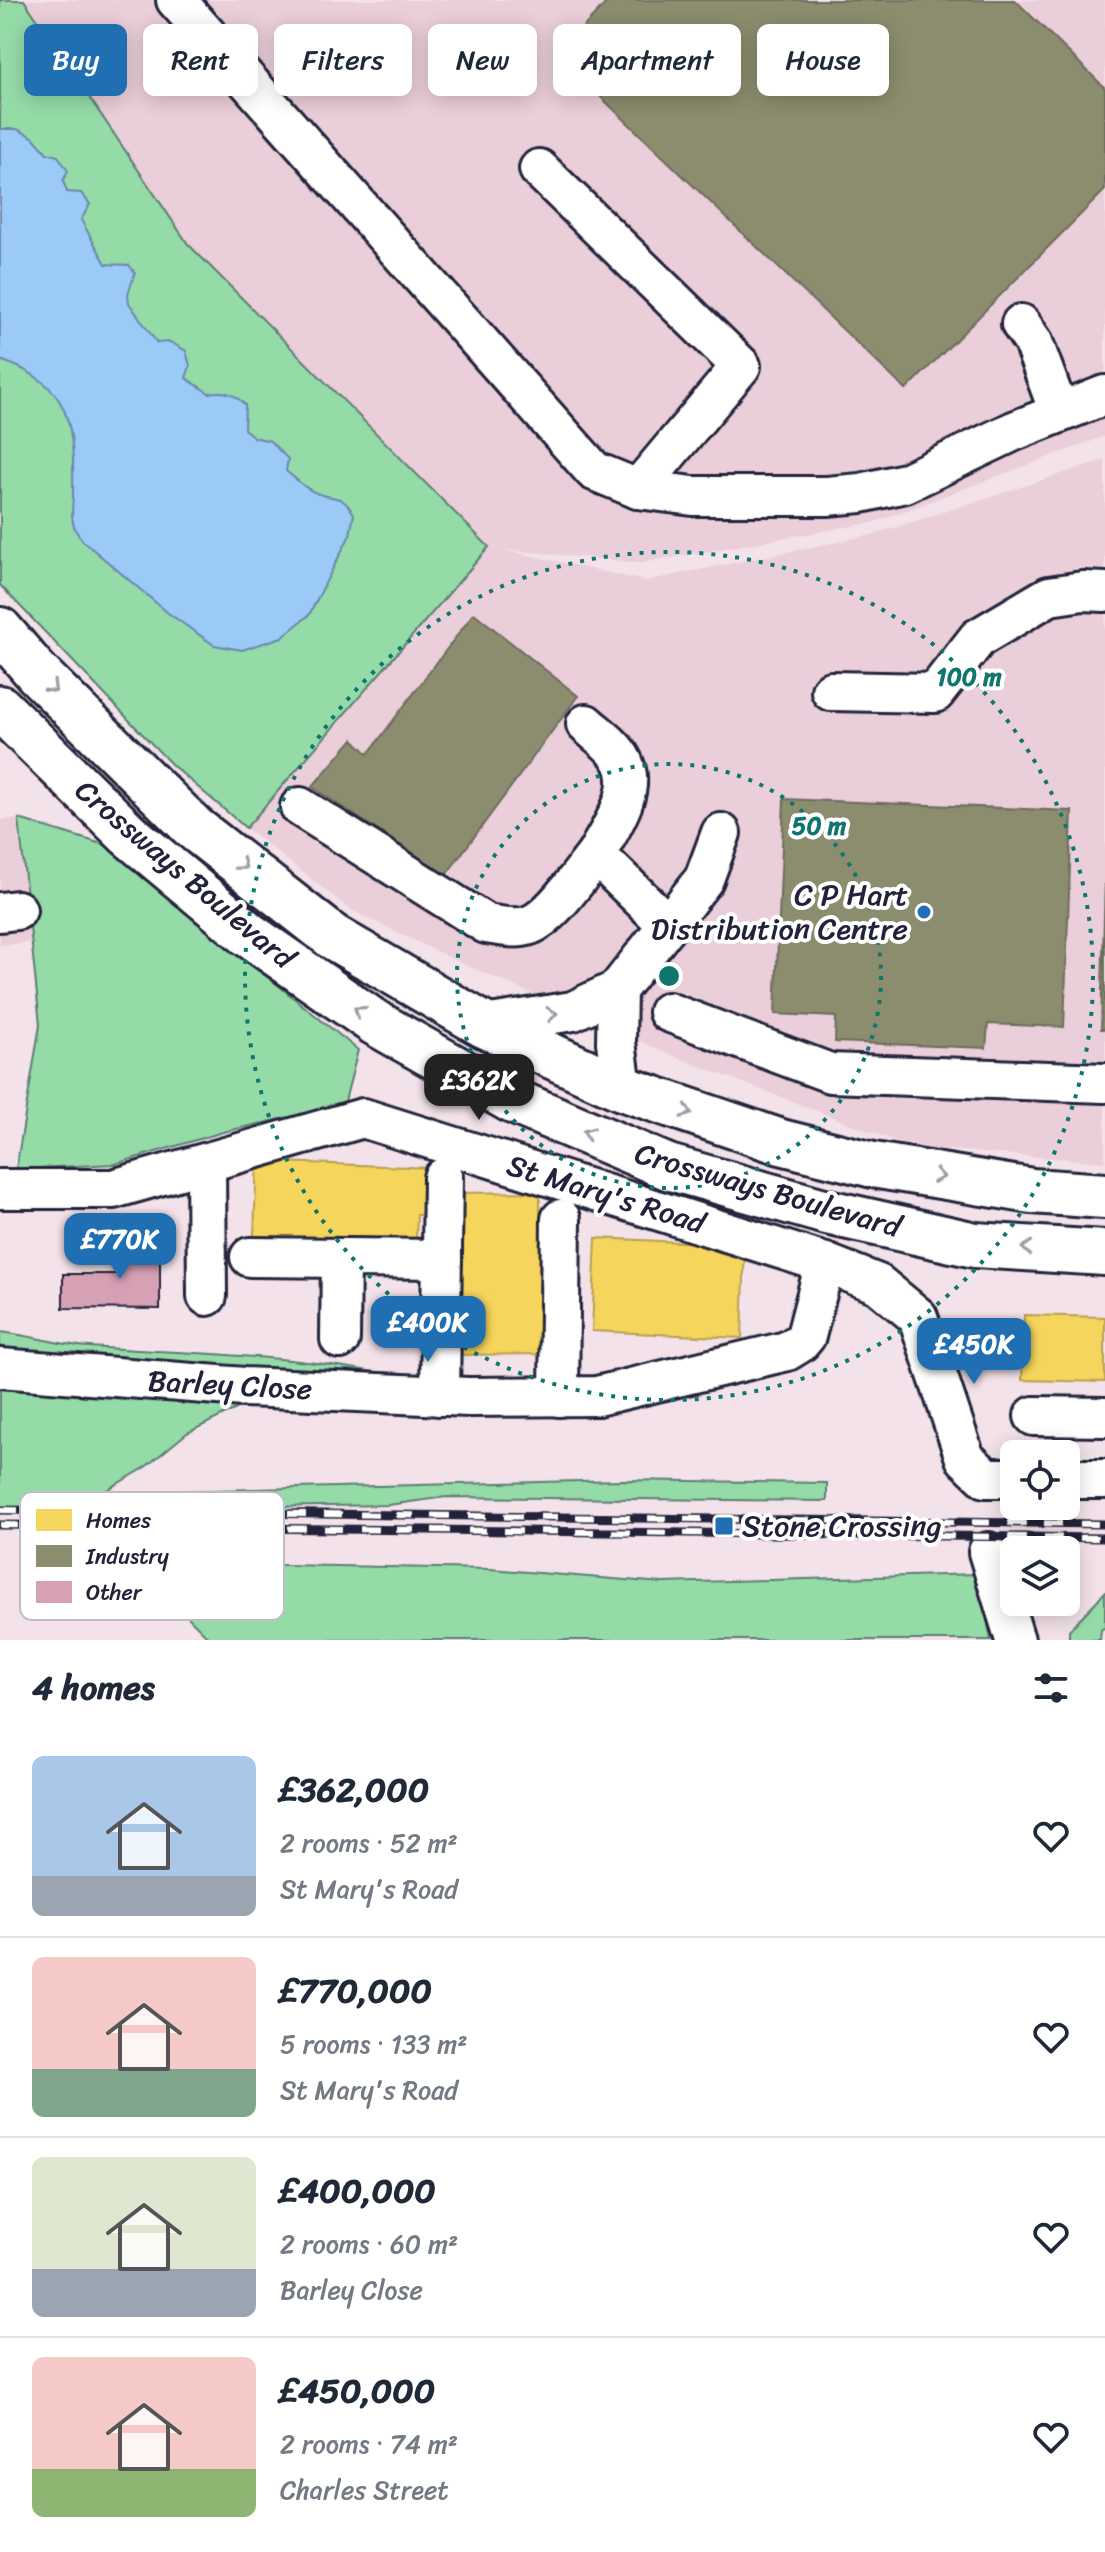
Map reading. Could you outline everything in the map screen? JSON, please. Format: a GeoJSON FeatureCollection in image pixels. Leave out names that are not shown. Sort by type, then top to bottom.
{"type":"FeatureCollection","features":[{"type":"Feature","properties":{"kind":"main road","name":"Crossways Boulevard"},"geometry":{"type":"LineString","coordinates":[[0,630],[37,673],[194,828],[333,937],[484,1025],[622,1088],[781,1142],[873,1165],[1032,1191],[1105,1196]]}},
{"type":"Feature","properties":{"kind":"main road","name":"Crossways Boulevard"},"geometry":{"type":"LineString","coordinates":[[0,708],[128,834],[248,934],[374,1022],[513,1101],[668,1167],[827,1212],[975,1245],[1105,1253]]}},
{"type":"Feature","properties":{"kind":"street"},"geometry":{"type":"LineString","coordinates":[[176,0],[594,471],[638,489],[693,496],[861,493],[905,483],[1059,412],[1105,395]]}},
{"type":"Feature","properties":{"kind":"street"},"geometry":{"type":"LineString","coordinates":[[539,169],[741,366],[638,489]]}},
{"type":"Feature","properties":{"kind":"street"},"geometry":{"type":"LineString","coordinates":[[1021,324],[1035,348],[1059,412]]}},
{"type":"Feature","properties":{"kind":"street"},"geometry":{"type":"LineString","coordinates":[[831,691],[935,693],[978,638],[1049,596],[1083,591],[1105,592]]}},
{"type":"Feature","properties":{"kind":"street"},"geometry":{"type":"LineString","coordinates":[[300,807],[486,924],[505,927],[530,925],[546,915],[596,855],[624,800],[628,776],[622,758],[586,724]]}},
{"type":"Feature","properties":{"kind":"street"},"geometry":{"type":"LineString","coordinates":[[484,1025],[573,1011],[617,990],[704,879],[721,833]]}},
{"type":"Feature","properties":{"kind":"street"},"geometry":{"type":"LineString","coordinates":[[596,855],[668,925]]}},
{"type":"Feature","properties":{"kind":"street"},"geometry":{"type":"LineString","coordinates":[[617,990],[616,1042],[622,1088]]}},
{"type":"Feature","properties":{"kind":"street"},"geometry":{"type":"LineString","coordinates":[[668,1012],[830,1073],[1105,1083]]}},
{"type":"Feature","properties":{"kind":"street","name":"St Mary's Road"},"geometry":{"type":"LineString","coordinates":[[0,1189],[113,1189],[363,1118],[825,1263],[878,1284],[918,1317],[965,1458],[986,1478],[1000,1478]]}},
{"type":"Feature","properties":{"kind":"street"},"geometry":{"type":"LineString","coordinates":[[206,1164],[207,1296]]}},
{"type":"Feature","properties":{"kind":"street"},"geometry":{"type":"LineString","coordinates":[[440,1396],[443,1178]]}},
{"type":"Feature","properties":{"kind":"street"},"geometry":{"type":"LineString","coordinates":[[559,1397],[561,1219]]}},
{"type":"Feature","properties":{"kind":"street"},"geometry":{"type":"LineString","coordinates":[[250,1257],[442,1259]]}},
{"type":"Feature","properties":{"kind":"street"},"geometry":{"type":"LineString","coordinates":[[340,1339],[341,1258]]}},
{"type":"Feature","properties":{"kind":"street","name":"Barley Close"},"geometry":{"type":"LineString","coordinates":[[0,1368],[244,1387],[440,1396],[597,1396],[792,1349],[806,1336],[825,1263]]}},
{"type":"Feature","properties":{"kind":"street"},"geometry":{"type":"LineString","coordinates":[[1034,1416],[1105,1417]]}},
{"type":"Feature","properties":{"kind":"street"},"geometry":{"type":"LineString","coordinates":[[1080,1479],[1105,1479]]}},
{"type":"Feature","properties":{"kind":"street"},"geometry":{"type":"LineString","coordinates":[[988,1552],[1015,1640]]}},
{"type":"Feature","properties":{"kind":"shaded area"},"geometry":{"type":"Polygon","coordinates":[[[24,0],[1105,0],[1105,436],[875,522],[640,563],[500,549],[645,581],[875,534],[1105,460],[1105,1162],[911,1147],[681,1059],[459,962],[351,910],[246,828],[489,547],[188,244],[89,96],[127,96],[127,24],[40,24],[24,0]]]}},
{"type":"Feature","properties":{"kind":"shaded area"},"geometry":{"type":"Polygon","coordinates":[[[19,819],[32,942],[0,945],[0,820],[19,819]]]}},
{"type":"Feature","properties":{"kind":"green space"},"geometry":{"type":"Polygon","coordinates":[[[0,0],[24,0],[40,24],[24,24],[24,96],[89,96],[188,244],[489,547],[246,828],[172,765],[0,585],[0,0]]]}},
{"type":"Feature","properties":{"kind":"green space"},"geometry":{"type":"Polygon","coordinates":[[[19,819],[105,845],[358,1050],[344,1105],[223,1132],[115,1164],[16,1169],[40,1025],[19,819]]]}},
{"type":"Feature","properties":{"kind":"green space"},"geometry":{"type":"Polygon","coordinates":[[[0,1332],[78,1346],[216,1354],[341,1366],[423,1383],[271,1398],[238,1408],[187,1433],[143,1469],[103,1492],[20,1492],[20,1509],[0,1508],[0,1332]]]}},
{"type":"Feature","properties":{"kind":"green space"},"geometry":{"type":"Polygon","coordinates":[[[622,1480],[827,1483],[827,1501],[446,1497],[388,1505],[284,1507],[284,1492],[174,1492],[622,1480]]]}},
{"type":"Feature","properties":{"kind":"green space"},"geometry":{"type":"Polygon","coordinates":[[[284,1565],[490,1569],[663,1583],[978,1574],[991,1640],[211,1640],[191,1620],[284,1620],[284,1565]]]}},
{"type":"Feature","properties":{"kind":"green space"},"geometry":{"type":"Polygon","coordinates":[[[1105,1592],[1105,1628],[1101,1629],[1100,1640],[1069,1640],[1069,1630],[1105,1592]]]}},
{"type":"Feature","properties":{"kind":"water"},"geometry":{"type":"Polygon","coordinates":[[[0,129],[17,129],[33,137],[47,153],[58,156],[68,171],[63,181],[67,192],[81,193],[90,204],[81,220],[106,264],[129,265],[135,273],[128,294],[129,303],[157,343],[170,342],[186,351],[190,366],[186,378],[209,393],[225,392],[237,398],[245,405],[244,429],[254,437],[270,441],[288,459],[286,471],[310,490],[345,502],[354,514],[350,535],[309,615],[282,637],[242,650],[214,645],[168,613],[83,541],[75,530],[72,514],[72,448],[64,410],[42,382],[0,360],[0,129]]]}},
{"type":"Feature","properties":{"kind":"building: Homes"},"geometry":{"type":"Polygon","coordinates":[[[257,1161],[434,1168],[432,1215],[417,1215],[416,1243],[253,1258],[257,1161]]]}},
{"type":"Feature","properties":{"kind":"building: Homes"},"geometry":{"type":"Polygon","coordinates":[[[540,1192],[541,1354],[457,1355],[456,1193],[540,1192]]]}},
{"type":"Feature","properties":{"kind":"building: Homes"},"geometry":{"type":"Polygon","coordinates":[[[596,1238],[745,1245],[742,1338],[592,1331],[596,1238]]]}},
{"type":"Feature","properties":{"kind":"building: Homes"},"geometry":{"type":"Polygon","coordinates":[[[1024,1315],[1105,1317],[1105,1382],[1022,1380],[1024,1315]]]}},
{"type":"Feature","properties":{"kind":"building: Industry"},"geometry":{"type":"Polygon","coordinates":[[[609,0],[1015,0],[1105,88],[1105,190],[906,390],[600,96],[741,96],[741,24],[586,24],[609,0]]]}},
{"type":"Feature","properties":{"kind":"building: Industry"},"geometry":{"type":"Polygon","coordinates":[[[474,613],[578,696],[446,875],[312,787],[353,739],[368,754],[474,613]]]}},
{"type":"Feature","properties":{"kind":"building: Industry","name":"C P Hart Distribution Centre"},"geometry":{"type":"Polygon","coordinates":[[[784,799],[1072,811],[1064,1027],[988,1024],[986,1048],[835,1042],[836,1017],[775,1014],[784,799]]]}},
{"type":"Feature","properties":{"kind":"building: Industry"},"geometry":{"type":"Polygon","coordinates":[[[1105,878],[1105,1029],[1101,1029],[1105,878]]]}},
{"type":"Feature","properties":{"kind":"building: Other"},"geometry":{"type":"Polygon","coordinates":[[[119,1238],[160,1239],[160,1309],[63,1308],[63,1274],[119,1274],[119,1238]]]}},
{"type":"Feature","properties":{"kind":"railway"},"geometry":{"type":"LineString","coordinates":[[0,1510],[20,1510]]}},
{"type":"Feature","properties":{"kind":"railway"},"geometry":{"type":"LineString","coordinates":[[284,1514],[1105,1524]]}},
{"type":"Feature","properties":{"kind":"railway"},"geometry":{"type":"LineString","coordinates":[[0,1525],[20,1525]]}},
{"type":"Feature","properties":{"kind":"railway"},"geometry":{"type":"LineString","coordinates":[[284,1528],[1105,1538]]}},
{"type":"Feature","properties":{"kind":"place","name":"C P Hart Distribution Centre"},"geometry":{"type":"Point","coordinates":[924,912]}},
{"type":"Feature","properties":{"kind":"place","name":"Stone Crossing"},"geometry":{"type":"Point","coordinates":[724,1526]}}]}
